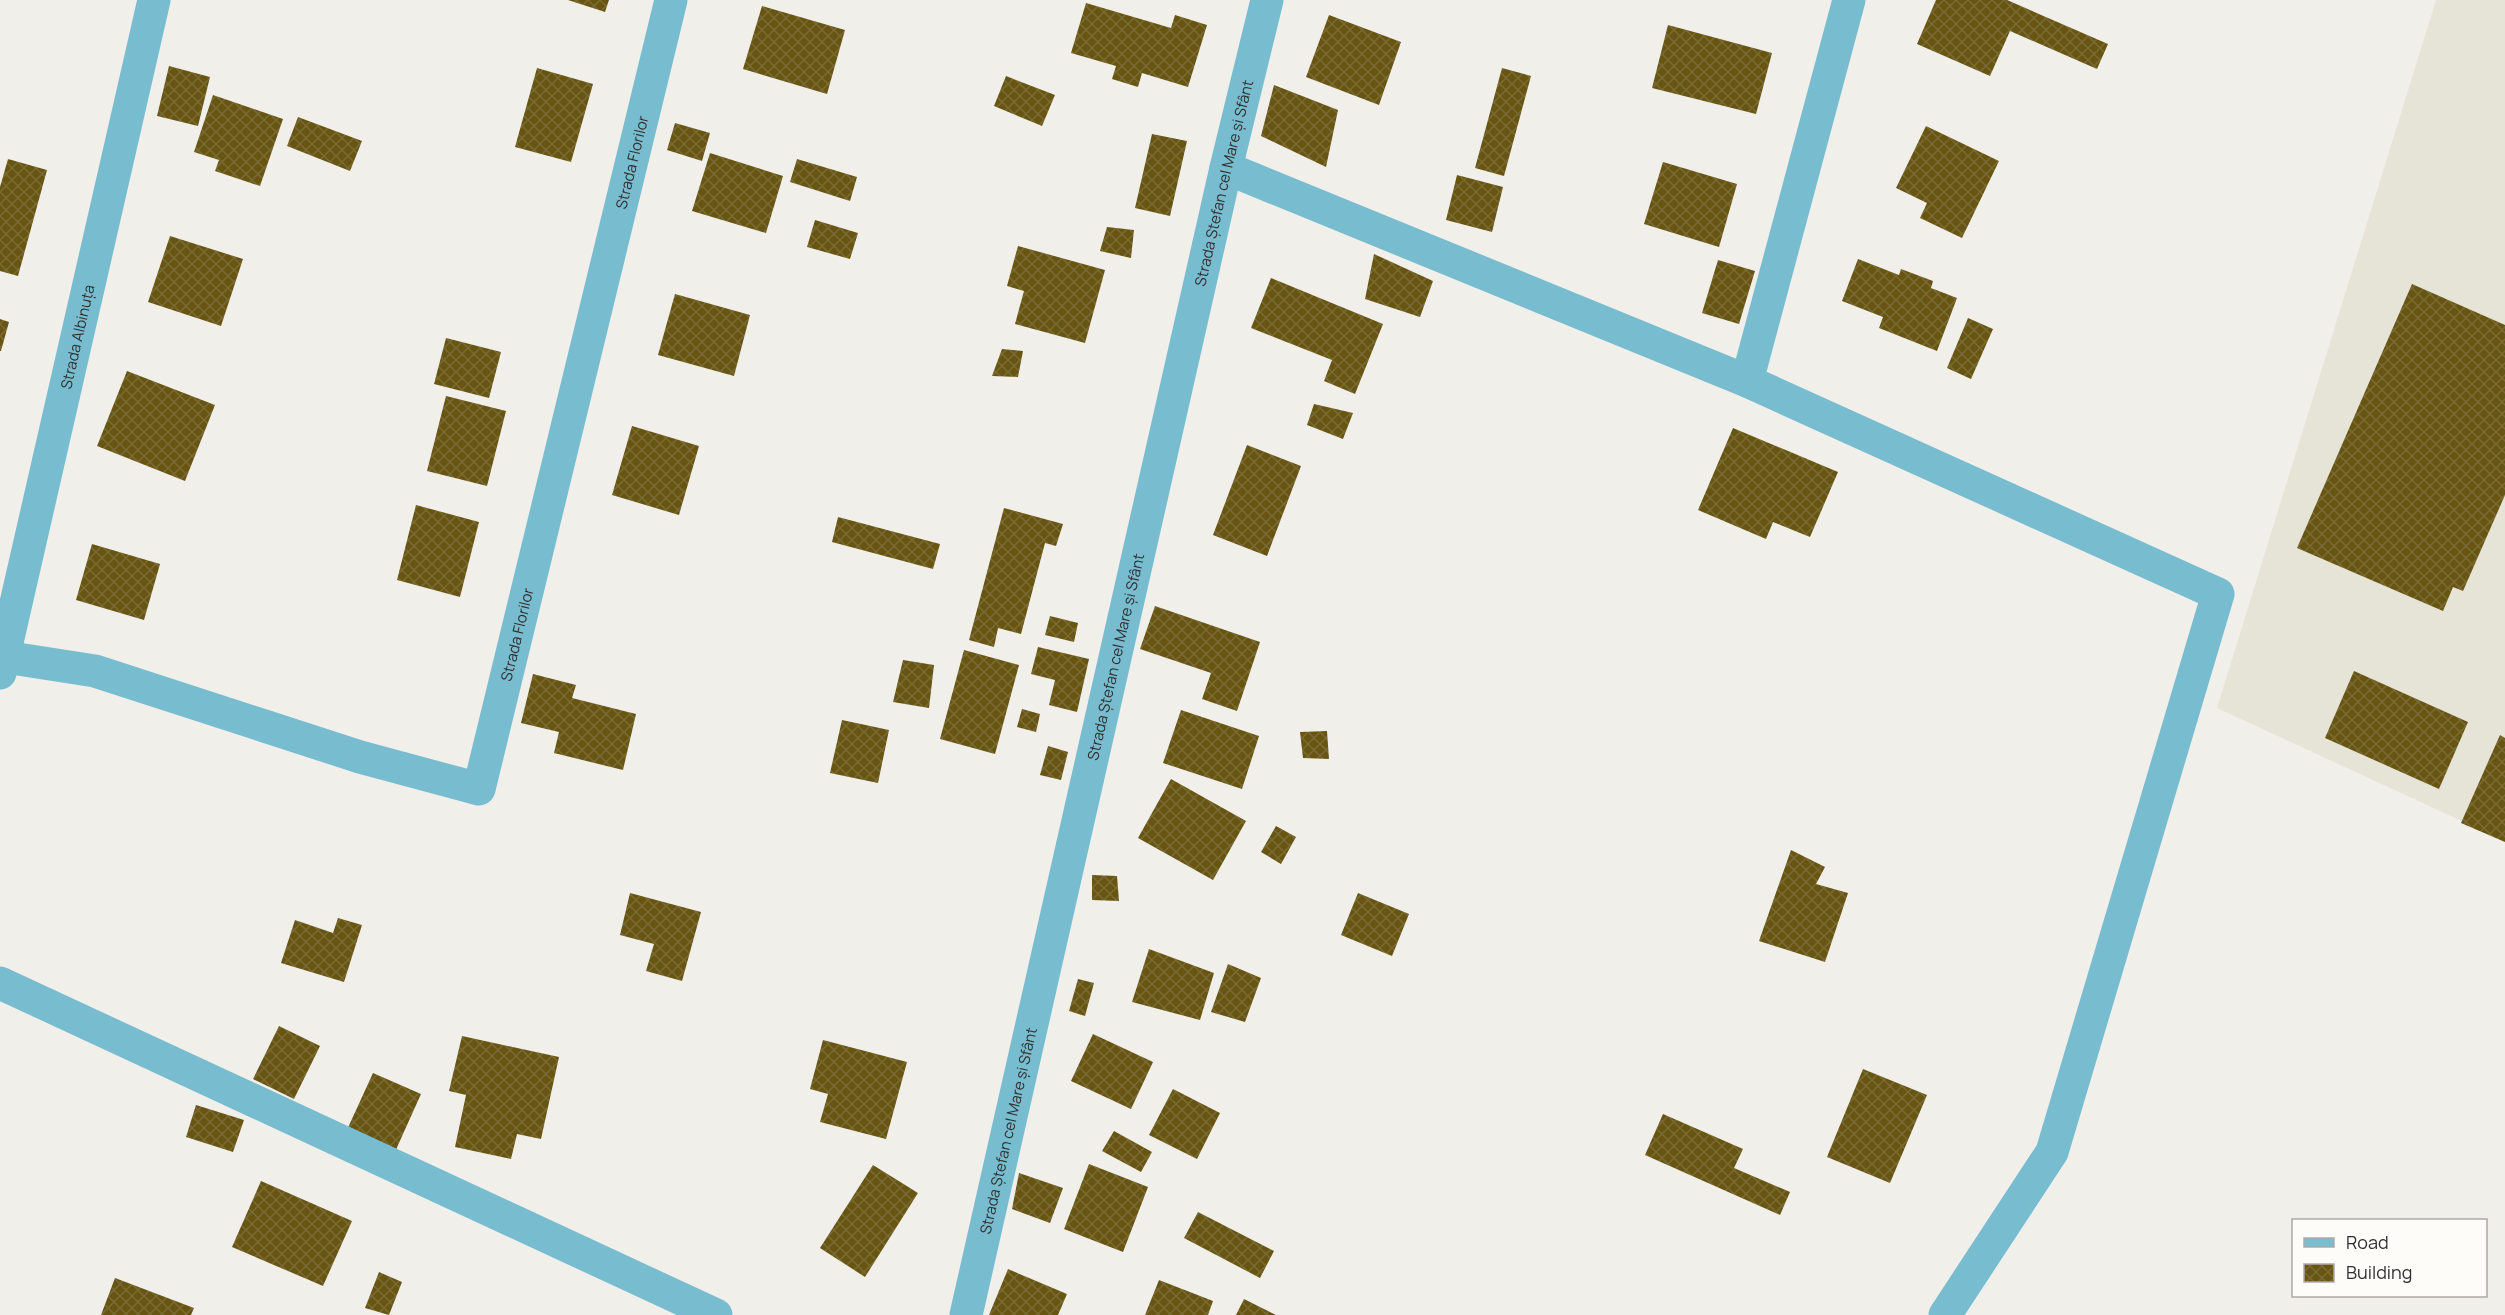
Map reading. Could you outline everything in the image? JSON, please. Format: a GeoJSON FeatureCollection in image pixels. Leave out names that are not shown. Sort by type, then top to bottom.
{"type":"FeatureCollection","features":[{"type":"Feature","properties":{"kind":"street","name":"Strada Albinuța"},"geometry":{"type":"LineString","coordinates":[[3,665],[154,0]]}},
{"type":"Feature","properties":{"kind":"street","name":"Strada Florilor"},"geometry":{"type":"LineString","coordinates":[[3,665],[95,671],[360,757],[479,789],[671,0]]}},
{"type":"Feature","properties":{"kind":"street","name":"Strada Ștefan cel Mare și Sfânt"},"geometry":{"type":"LineString","coordinates":[[966,1315],[1226,168],[1267,0]]}},
{"type":"Feature","properties":{"kind":"street"},"geometry":{"type":"LineString","coordinates":[[1747,381],[1849,0]]}},
{"type":"Feature","properties":{"kind":"street"},"geometry":{"type":"LineString","coordinates":[[1226,168],[1747,381],[2218,594],[2052,1152],[1945,1315]]}},
{"type":"Feature","properties":{"kind":"street"},"geometry":{"type":"LineString","coordinates":[[0,983],[716,1315]]}},
{"type":"Feature","properties":{"kind":"shaded area"},"geometry":{"type":"Polygon","coordinates":[[[2436,0],[2505,0],[2505,841],[2217,708],[2436,0]]]}},
{"type":"Feature","properties":{"kind":"building"},"geometry":{"type":"Polygon","coordinates":[[[568,0],[609,0],[605,12],[568,0]]]}},
{"type":"Feature","properties":{"kind":"building"},"geometry":{"type":"Polygon","coordinates":[[[1936,0],[2007,0],[2108,44],[2097,69],[2010,31],[1990,76],[1917,44],[1936,0]]]}},
{"type":"Feature","properties":{"kind":"building"},"geometry":{"type":"Polygon","coordinates":[[[1086,3],[1171,28],[1175,15],[1207,25],[1188,87],[1142,73],[1138,87],[1112,79],[1116,66],[1071,53],[1086,3]]]}},
{"type":"Feature","properties":{"kind":"building"},"geometry":{"type":"Polygon","coordinates":[[[762,6],[845,30],[827,94],[743,69],[762,6]]]}},
{"type":"Feature","properties":{"kind":"building"},"geometry":{"type":"Polygon","coordinates":[[[1329,15],[1401,42],[1379,105],[1306,77],[1329,15]]]}},
{"type":"Feature","properties":{"kind":"building"},"geometry":{"type":"Polygon","coordinates":[[[1668,25],[1772,53],[1756,114],[1652,88],[1668,25]]]}},
{"type":"Feature","properties":{"kind":"building"},"geometry":{"type":"Polygon","coordinates":[[[169,66],[210,77],[198,126],[157,116],[169,66]]]}},
{"type":"Feature","properties":{"kind":"building"},"geometry":{"type":"Polygon","coordinates":[[[537,68],[593,84],[571,162],[515,147],[537,68]]]}},
{"type":"Feature","properties":{"kind":"building"},"geometry":{"type":"Polygon","coordinates":[[[1502,68],[1531,76],[1504,176],[1475,168],[1502,68]]]}},
{"type":"Feature","properties":{"kind":"building"},"geometry":{"type":"Polygon","coordinates":[[[1006,76],[1055,95],[1042,126],[994,106],[1006,76]]]}},
{"type":"Feature","properties":{"kind":"building"},"geometry":{"type":"Polygon","coordinates":[[[1274,85],[1338,110],[1326,167],[1261,136],[1274,85]]]}},
{"type":"Feature","properties":{"kind":"building"},"geometry":{"type":"Polygon","coordinates":[[[213,95],[283,119],[260,186],[215,171],[219,160],[194,152],[213,95]]]}},
{"type":"Feature","properties":{"kind":"building"},"geometry":{"type":"Polygon","coordinates":[[[298,117],[362,141],[350,171],[287,146],[298,117]]]}},
{"type":"Feature","properties":{"kind":"building"},"geometry":{"type":"Polygon","coordinates":[[[675,123],[710,133],[702,161],[667,150],[675,123]]]}},
{"type":"Feature","properties":{"kind":"building"},"geometry":{"type":"Polygon","coordinates":[[[1926,126],[1999,161],[1962,238],[1920,218],[1927,203],[1896,188],[1926,126]]]}},
{"type":"Feature","properties":{"kind":"building"},"geometry":{"type":"Polygon","coordinates":[[[1152,134],[1187,141],[1170,216],[1135,208],[1152,134]]]}},
{"type":"Feature","properties":{"kind":"building"},"geometry":{"type":"Polygon","coordinates":[[[710,153],[783,176],[766,233],[692,211],[710,153]]]}},
{"type":"Feature","properties":{"kind":"building"},"geometry":{"type":"Polygon","coordinates":[[[8,159],[47,170],[18,276],[0,271],[0,187],[8,159]]]}},
{"type":"Feature","properties":{"kind":"building"},"geometry":{"type":"Polygon","coordinates":[[[797,159],[857,177],[850,201],[790,182],[797,159]]]}},
{"type":"Feature","properties":{"kind":"building"},"geometry":{"type":"Polygon","coordinates":[[[1663,162],[1737,184],[1719,247],[1644,224],[1663,162]]]}},
{"type":"Feature","properties":{"kind":"building"},"geometry":{"type":"Polygon","coordinates":[[[1457,175],[1503,187],[1492,232],[1446,220],[1457,175]]]}},
{"type":"Feature","properties":{"kind":"building"},"geometry":{"type":"Polygon","coordinates":[[[815,220],[858,233],[850,259],[807,247],[815,220]]]}},
{"type":"Feature","properties":{"kind":"building"},"geometry":{"type":"Polygon","coordinates":[[[1107,227],[1134,230],[1131,258],[1100,251],[1107,227]]]}},
{"type":"Feature","properties":{"kind":"building"},"geometry":{"type":"Polygon","coordinates":[[[170,236],[243,259],[221,326],[148,302],[170,236]]]}},
{"type":"Feature","properties":{"kind":"building"},"geometry":{"type":"Polygon","coordinates":[[[1018,246],[1105,270],[1085,343],[1015,324],[1024,291],[1007,286],[1018,246]]]}},
{"type":"Feature","properties":{"kind":"building"},"geometry":{"type":"Polygon","coordinates":[[[1374,254],[1433,281],[1420,317],[1365,299],[1374,254]]]}},
{"type":"Feature","properties":{"kind":"building"},"geometry":{"type":"Polygon","coordinates":[[[1858,259],[1899,275],[1901,269],[1933,281],[1931,288],[1957,298],[1937,351],[1879,328],[1883,317],[1842,301],[1858,259]]]}},
{"type":"Feature","properties":{"kind":"building"},"geometry":{"type":"Polygon","coordinates":[[[1718,260],[1755,271],[1739,324],[1702,313],[1718,260]]]}},
{"type":"Feature","properties":{"kind":"building"},"geometry":{"type":"Polygon","coordinates":[[[1271,278],[1383,324],[1355,394],[1324,381],[1332,360],[1251,328],[1271,278]]]}},
{"type":"Feature","properties":{"kind":"building"},"geometry":{"type":"Polygon","coordinates":[[[2412,284],[2505,325],[2505,495],[2463,591],[2453,587],[2443,611],[2297,548],[2412,284]]]}},
{"type":"Feature","properties":{"kind":"building"},"geometry":{"type":"Polygon","coordinates":[[[675,294],[750,315],[734,376],[658,355],[675,294]]]}},
{"type":"Feature","properties":{"kind":"building"},"geometry":{"type":"Polygon","coordinates":[[[1968,318],[1993,329],[1971,379],[1947,368],[1968,318]]]}},
{"type":"Feature","properties":{"kind":"building"},"geometry":{"type":"Polygon","coordinates":[[[0,319],[9,322],[1,351],[0,351],[0,319]]]}},
{"type":"Feature","properties":{"kind":"building"},"geometry":{"type":"Polygon","coordinates":[[[446,338],[501,352],[489,398],[434,384],[446,338]]]}},
{"type":"Feature","properties":{"kind":"building"},"geometry":{"type":"Polygon","coordinates":[[[1002,349],[1023,351],[1018,377],[992,376],[1002,349]]]}},
{"type":"Feature","properties":{"kind":"building"},"geometry":{"type":"Polygon","coordinates":[[[127,371],[215,405],[185,481],[97,446],[127,371]]]}},
{"type":"Feature","properties":{"kind":"building"},"geometry":{"type":"Polygon","coordinates":[[[446,396],[506,411],[487,486],[427,471],[446,396]]]}},
{"type":"Feature","properties":{"kind":"building"},"geometry":{"type":"Polygon","coordinates":[[[1314,404],[1353,413],[1343,439],[1307,425],[1314,404]]]}},
{"type":"Feature","properties":{"kind":"building"},"geometry":{"type":"Polygon","coordinates":[[[632,426],[699,446],[679,515],[612,495],[632,426]]]}},
{"type":"Feature","properties":{"kind":"building"},"geometry":{"type":"Polygon","coordinates":[[[1733,428],[1838,472],[1810,537],[1773,522],[1766,539],[1698,510],[1733,428]]]}},
{"type":"Feature","properties":{"kind":"building"},"geometry":{"type":"Polygon","coordinates":[[[1247,445],[1301,466],[1267,556],[1213,535],[1247,445]]]}},
{"type":"Feature","properties":{"kind":"building"},"geometry":{"type":"Polygon","coordinates":[[[416,505],[479,522],[460,597],[397,580],[416,505]]]}},
{"type":"Feature","properties":{"kind":"building"},"geometry":{"type":"Polygon","coordinates":[[[1004,508],[1063,524],[1056,546],[1045,543],[1021,634],[998,628],[994,647],[969,640],[1004,508]]]}},
{"type":"Feature","properties":{"kind":"building"},"geometry":{"type":"Polygon","coordinates":[[[838,517],[940,544],[933,569],[832,542],[838,517]]]}},
{"type":"Feature","properties":{"kind":"building"},"geometry":{"type":"Polygon","coordinates":[[[92,544],[160,564],[144,620],[76,600],[92,544]]]}},
{"type":"Feature","properties":{"kind":"building"},"geometry":{"type":"Polygon","coordinates":[[[1155,606],[1260,642],[1237,711],[1202,699],[1211,673],[1140,649],[1155,606]]]}},
{"type":"Feature","properties":{"kind":"building"},"geometry":{"type":"Polygon","coordinates":[[[1050,616],[1078,623],[1074,642],[1045,635],[1050,616]]]}},
{"type":"Feature","properties":{"kind":"building"},"geometry":{"type":"Polygon","coordinates":[[[1038,647],[1089,659],[1077,712],[1049,705],[1055,680],[1031,674],[1038,647]]]}},
{"type":"Feature","properties":{"kind":"building"},"geometry":{"type":"Polygon","coordinates":[[[964,650],[1019,665],[995,754],[940,739],[964,650]]]}},
{"type":"Feature","properties":{"kind":"building"},"geometry":{"type":"Polygon","coordinates":[[[903,660],[934,665],[929,708],[893,702],[903,660]]]}},
{"type":"Feature","properties":{"kind":"building"},"geometry":{"type":"Polygon","coordinates":[[[2354,671],[2468,722],[2439,789],[2325,738],[2354,671]]]}},
{"type":"Feature","properties":{"kind":"building"},"geometry":{"type":"Polygon","coordinates":[[[533,674],[576,685],[572,698],[636,714],[623,770],[554,753],[559,732],[521,723],[533,674]]]}},
{"type":"Feature","properties":{"kind":"building"},"geometry":{"type":"Polygon","coordinates":[[[1022,709],[1040,714],[1036,732],[1017,727],[1022,709]]]}},
{"type":"Feature","properties":{"kind":"building"},"geometry":{"type":"Polygon","coordinates":[[[1181,710],[1259,736],[1242,789],[1163,763],[1181,710]]]}},
{"type":"Feature","properties":{"kind":"building"},"geometry":{"type":"Polygon","coordinates":[[[842,720],[889,730],[878,783],[830,773],[842,720]]]}},
{"type":"Feature","properties":{"kind":"building"},"geometry":{"type":"Polygon","coordinates":[[[1327,731],[1329,759],[1303,758],[1300,732],[1327,731]]]}},
{"type":"Feature","properties":{"kind":"building"},"geometry":{"type":"Polygon","coordinates":[[[2500,735],[2505,738],[2505,842],[2461,823],[2500,735]]]}},
{"type":"Feature","properties":{"kind":"building"},"geometry":{"type":"Polygon","coordinates":[[[1048,746],[1068,752],[1061,780],[1040,775],[1048,746]]]}},
{"type":"Feature","properties":{"kind":"building"},"geometry":{"type":"Polygon","coordinates":[[[1171,779],[1246,821],[1213,880],[1138,838],[1171,779]]]}},
{"type":"Feature","properties":{"kind":"building"},"geometry":{"type":"Polygon","coordinates":[[[1276,826],[1296,837],[1281,864],[1261,852],[1276,826]]]}},
{"type":"Feature","properties":{"kind":"building"},"geometry":{"type":"Polygon","coordinates":[[[1791,850],[1825,867],[1816,884],[1848,893],[1825,962],[1759,941],[1791,850]]]}},
{"type":"Feature","properties":{"kind":"building"},"geometry":{"type":"Polygon","coordinates":[[[1092,875],[1117,876],[1119,901],[1092,900],[1092,875]]]}},
{"type":"Feature","properties":{"kind":"building"},"geometry":{"type":"Polygon","coordinates":[[[630,893],[701,912],[682,981],[646,971],[654,944],[620,935],[630,893]]]}},
{"type":"Feature","properties":{"kind":"building"},"geometry":{"type":"Polygon","coordinates":[[[1358,893],[1409,914],[1392,956],[1341,935],[1358,893]]]}},
{"type":"Feature","properties":{"kind":"building"},"geometry":{"type":"Polygon","coordinates":[[[338,918],[362,925],[344,982],[281,963],[295,920],[333,933],[338,918]]]}},
{"type":"Feature","properties":{"kind":"building"},"geometry":{"type":"Polygon","coordinates":[[[1149,949],[1214,973],[1200,1020],[1132,1002],[1149,949]]]}},
{"type":"Feature","properties":{"kind":"building"},"geometry":{"type":"Polygon","coordinates":[[[1228,964],[1261,978],[1245,1022],[1211,1012],[1228,964]]]}},
{"type":"Feature","properties":{"kind":"building"},"geometry":{"type":"Polygon","coordinates":[[[1078,979],[1094,983],[1085,1016],[1069,1011],[1078,979]]]}},
{"type":"Feature","properties":{"kind":"building"},"geometry":{"type":"Polygon","coordinates":[[[279,1026],[320,1046],[294,1099],[253,1079],[279,1026]]]}},
{"type":"Feature","properties":{"kind":"building"},"geometry":{"type":"Polygon","coordinates":[[[1093,1034],[1153,1062],[1131,1109],[1071,1081],[1093,1034]]]}},
{"type":"Feature","properties":{"kind":"building"},"geometry":{"type":"Polygon","coordinates":[[[462,1036],[559,1057],[541,1139],[517,1134],[511,1159],[455,1147],[466,1095],[449,1091],[462,1036]]]}},
{"type":"Feature","properties":{"kind":"building"},"geometry":{"type":"Polygon","coordinates":[[[823,1040],[907,1062],[886,1139],[820,1122],[828,1094],[810,1089],[823,1040]]]}},
{"type":"Feature","properties":{"kind":"building"},"geometry":{"type":"Polygon","coordinates":[[[1863,1069],[1927,1095],[1890,1183],[1827,1157],[1863,1069]]]}},
{"type":"Feature","properties":{"kind":"building"},"geometry":{"type":"Polygon","coordinates":[[[373,1073],[421,1094],[394,1154],[346,1132],[373,1073]]]}},
{"type":"Feature","properties":{"kind":"building"},"geometry":{"type":"Polygon","coordinates":[[[1173,1089],[1220,1113],[1197,1159],[1149,1135],[1173,1089]]]}},
{"type":"Feature","properties":{"kind":"building"},"geometry":{"type":"Polygon","coordinates":[[[196,1105],[244,1120],[233,1152],[186,1137],[196,1105]]]}},
{"type":"Feature","properties":{"kind":"building"},"geometry":{"type":"Polygon","coordinates":[[[1663,1114],[1743,1149],[1734,1168],[1790,1192],[1780,1215],[1645,1155],[1663,1114]]]}},
{"type":"Feature","properties":{"kind":"building"},"geometry":{"type":"Polygon","coordinates":[[[1114,1131],[1152,1152],[1141,1172],[1102,1151],[1114,1131]]]}},
{"type":"Feature","properties":{"kind":"building"},"geometry":{"type":"Polygon","coordinates":[[[1089,1164],[1148,1187],[1123,1252],[1064,1229],[1089,1164]]]}},
{"type":"Feature","properties":{"kind":"building"},"geometry":{"type":"Polygon","coordinates":[[[873,1165],[918,1193],[865,1277],[820,1248],[873,1165]]]}},
{"type":"Feature","properties":{"kind":"building"},"geometry":{"type":"Polygon","coordinates":[[[1019,1173],[1063,1188],[1050,1223],[1012,1209],[1019,1173]]]}},
{"type":"Feature","properties":{"kind":"building"},"geometry":{"type":"Polygon","coordinates":[[[261,1181],[352,1221],[323,1286],[232,1247],[261,1181]]]}},
{"type":"Feature","properties":{"kind":"building"},"geometry":{"type":"Polygon","coordinates":[[[1198,1212],[1274,1251],[1260,1278],[1184,1238],[1198,1212]]]}},
{"type":"Feature","properties":{"kind":"building"},"geometry":{"type":"Polygon","coordinates":[[[1008,1269],[1067,1294],[1058,1315],[989,1315],[1008,1269]]]}},
{"type":"Feature","properties":{"kind":"building"},"geometry":{"type":"Polygon","coordinates":[[[379,1272],[402,1282],[389,1315],[365,1308],[379,1272]]]}},
{"type":"Feature","properties":{"kind":"building"},"geometry":{"type":"Polygon","coordinates":[[[115,1278],[194,1308],[191,1315],[101,1315],[115,1278]]]}},
{"type":"Feature","properties":{"kind":"building"},"geometry":{"type":"Polygon","coordinates":[[[1159,1280],[1213,1301],[1208,1315],[1145,1315],[1159,1280]]]}},
{"type":"Feature","properties":{"kind":"building"},"geometry":{"type":"Polygon","coordinates":[[[1244,1299],[1276,1315],[1236,1315],[1244,1299]]]}}]}
